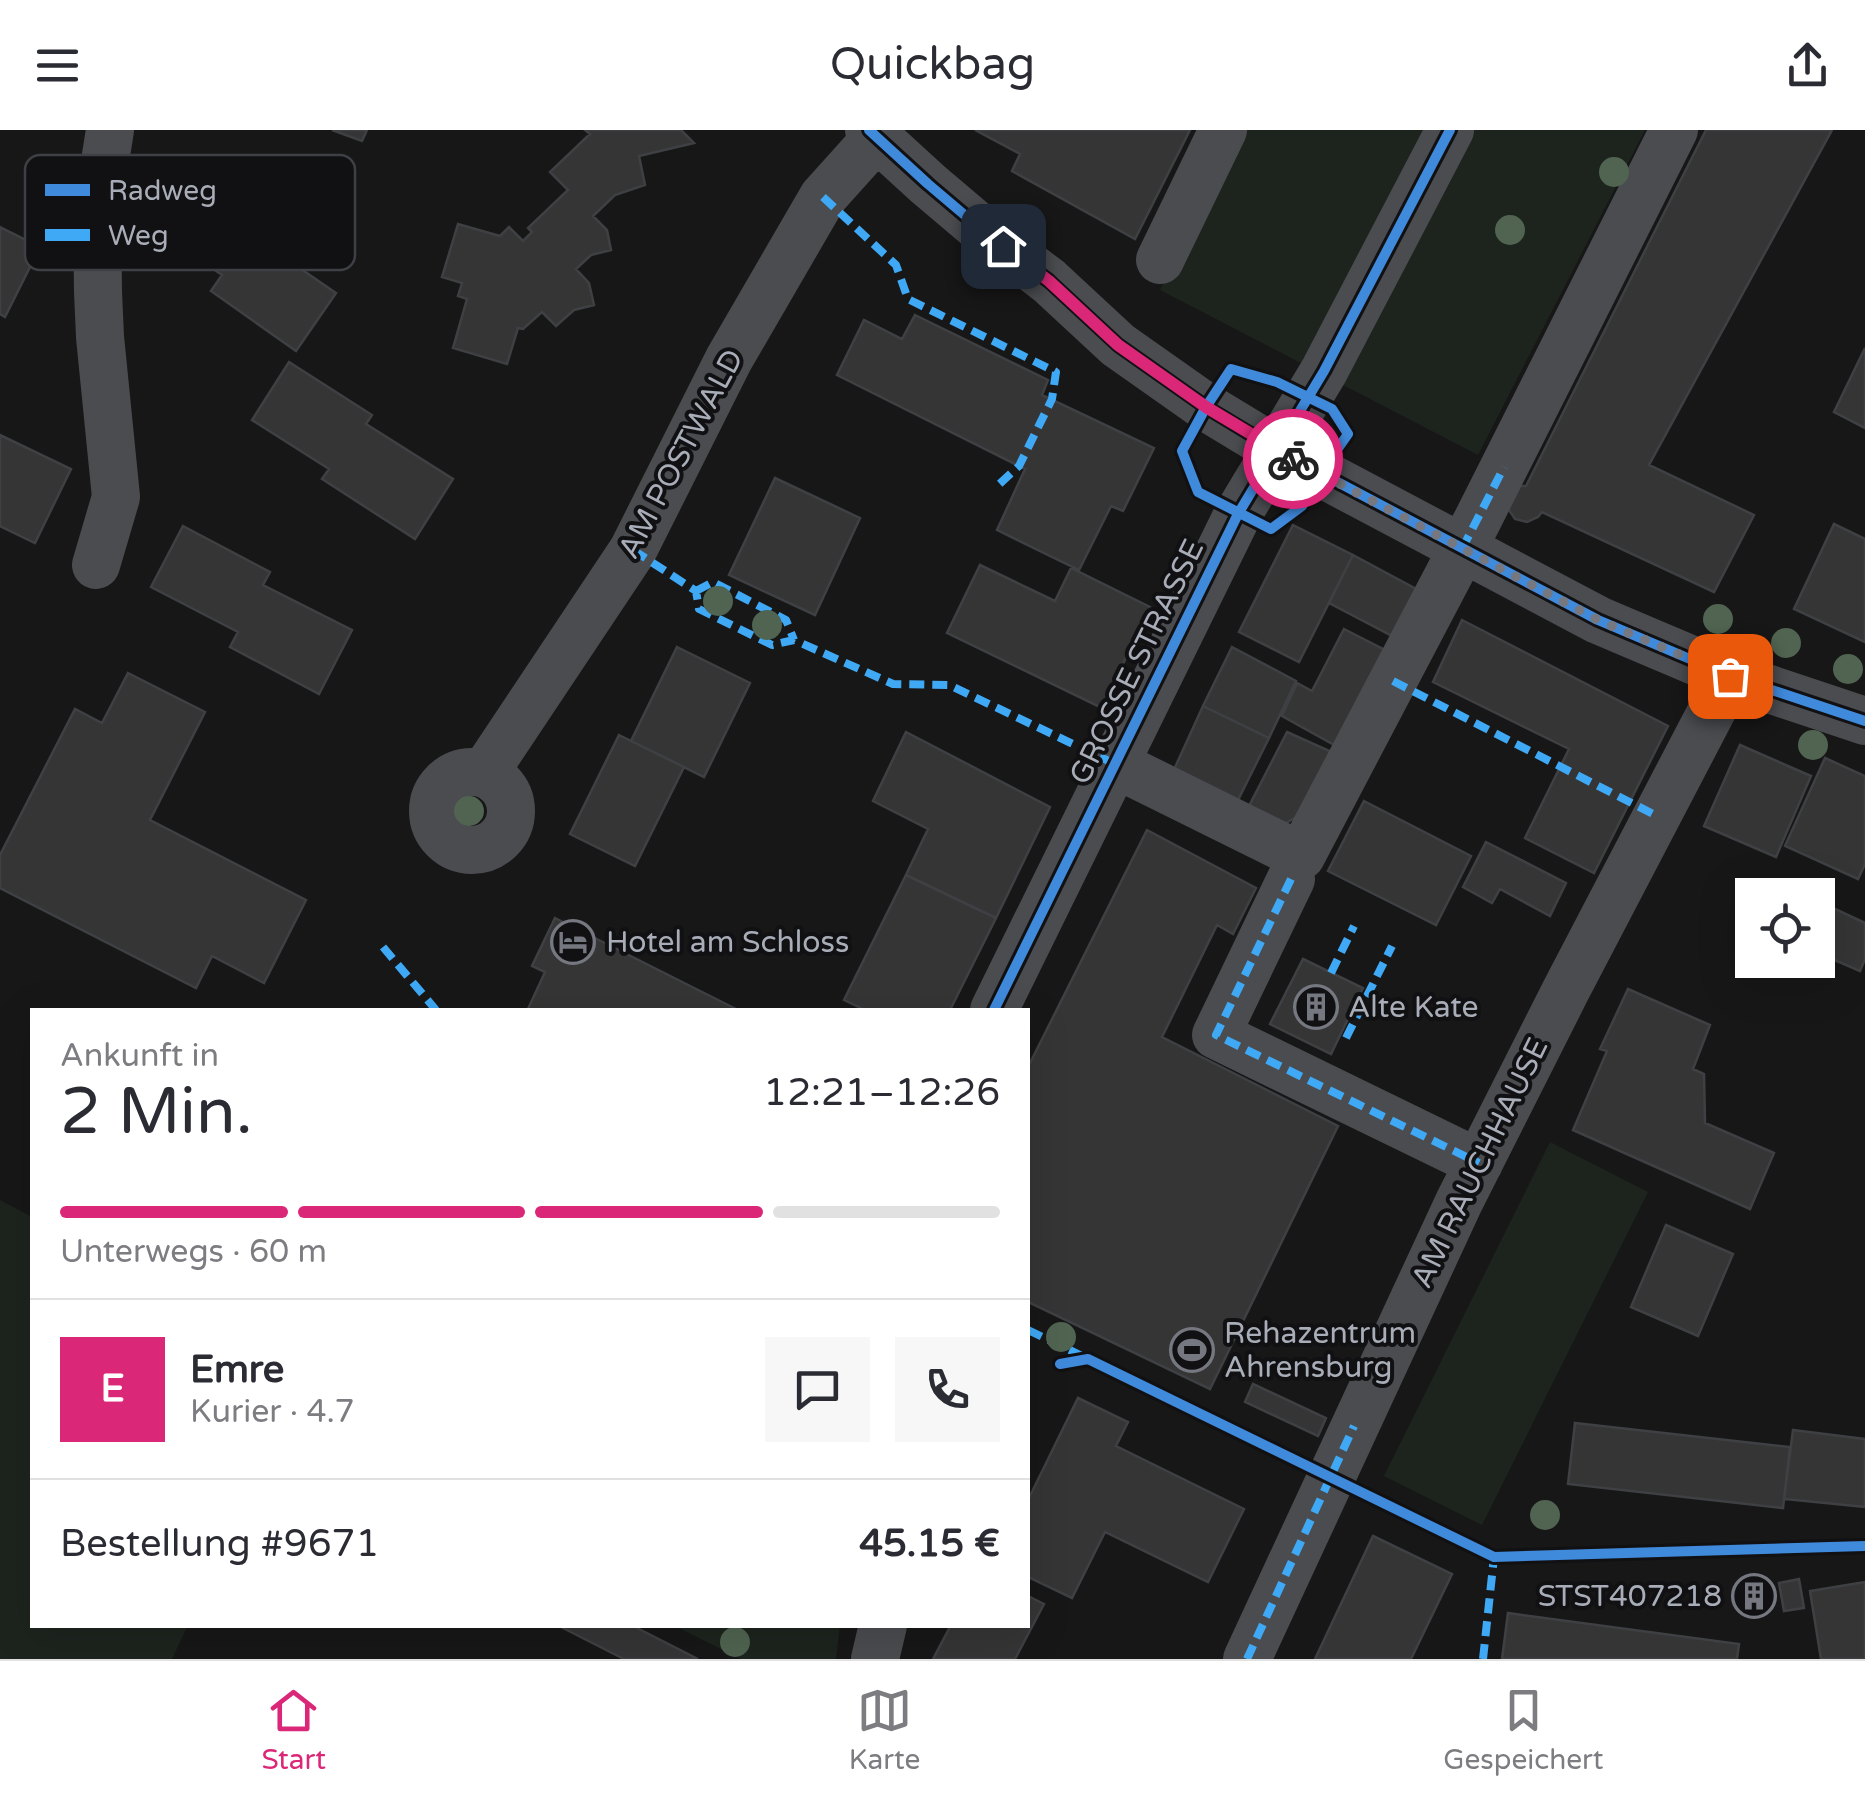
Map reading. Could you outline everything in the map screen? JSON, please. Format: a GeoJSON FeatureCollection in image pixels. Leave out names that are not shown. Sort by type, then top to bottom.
{"type":"FeatureCollection","features":[{"type":"Feature","properties":{"kind":"street"},"geometry":{"type":"LineString","coordinates":[[106,155],[110,130]]}},
{"type":"Feature","properties":{"kind":"street"},"geometry":{"type":"LineString","coordinates":[[1160,260],[1223,130]]}},
{"type":"Feature","properties":{"kind":"street","name":"GROSSE STRASSE"},"geometry":{"type":"LineString","coordinates":[[995,1008],[1238,514],[1324,370],[1450,130]]}},
{"type":"Feature","properties":{"kind":"street"},"geometry":{"type":"LineString","coordinates":[[1114,764],[1301,856],[1674,130]]}},
{"type":"Feature","properties":{"kind":"street"},"geometry":{"type":"LineString","coordinates":[[873,134],[972,221],[1049,281],[1118,345],[1276,450],[1598,620],[1730,676],[1865,721]]}},
{"type":"Feature","properties":{"kind":"street","name":"AM POSTWALD"},"geometry":{"type":"LineString","coordinates":[[484,772],[634,550],[730,359],[823,197],[873,134]]}},
{"type":"Feature","properties":{"kind":"street"},"geometry":{"type":"LineString","coordinates":[[96,565],[116,497],[100,337],[98,270]]}},
{"type":"Feature","properties":{"kind":"street","name":"AM RAUCHHAUSE"},"geometry":{"type":"LineString","coordinates":[[1247,1659],[1479,1162],[1730,676]]}},
{"type":"Feature","properties":{"kind":"street"},"geometry":{"type":"LineString","coordinates":[[1291,880],[1216,1035],[1479,1162]]}},
{"type":"Feature","properties":{"kind":"street"},"geometry":{"type":"LineString","coordinates":[[875,1659],[882,1628]]}},
{"type":"Feature","properties":{"kind":"shaded area"},"geometry":{"type":"Polygon","coordinates":[[[1239,130],[1645,130],[1478,455],[1160,290],[1239,130]]]}},
{"type":"Feature","properties":{"kind":"shaded area"},"geometry":{"type":"Polygon","coordinates":[[[1550,1142],[1648,1192],[1482,1525],[1384,1476],[1550,1142]]]}},
{"type":"Feature","properties":{"kind":"shaded area"},"geometry":{"type":"Polygon","coordinates":[[[0,1200],[30,1216],[30,1628],[187,1628],[172,1659],[0,1659],[0,1200]]]}},
{"type":"Feature","properties":{"kind":"shaded area"},"geometry":{"type":"Polygon","coordinates":[[[679,1628],[840,1628],[836,1659],[741,1659],[679,1628]]]}},
{"type":"Feature","properties":{"kind":"building"},"geometry":{"type":"Polygon","coordinates":[[[332,130],[367,130],[362,141],[332,130]]]}},
{"type":"Feature","properties":{"kind":"building"},"geometry":{"type":"Polygon","coordinates":[[[585,130],[681,130],[694,143],[639,156],[645,185],[615,195],[593,216],[607,230],[611,250],[591,255],[576,269],[589,283],[594,305],[574,310],[556,326],[542,312],[523,329],[518,328],[507,364],[453,348],[467,299],[458,296],[462,283],[442,277],[458,224],[500,236],[509,227],[523,241],[532,232],[528,228],[568,190],[550,172],[590,134],[585,130]]]}},
{"type":"Feature","properties":{"kind":"building"},"geometry":{"type":"Polygon","coordinates":[[[975,130],[1190,130],[1135,239],[1012,171],[1020,154],[975,130]]]}},
{"type":"Feature","properties":{"kind":"building"},"geometry":{"type":"Polygon","coordinates":[[[1706,130],[1832,130],[1649,465],[1754,515],[1714,592],[1542,512],[1527,522],[1515,519],[1507,507],[1516,486],[1526,486],[1706,130]]]}},
{"type":"Feature","properties":{"kind":"building"},"geometry":{"type":"Polygon","coordinates":[[[0,227],[25,240],[25,270],[28,270],[5,317],[0,314],[0,227]]]}},
{"type":"Feature","properties":{"kind":"building"},"geometry":{"type":"Polygon","coordinates":[[[215,270],[303,270],[336,293],[296,351],[211,291],[222,275],[215,270]]]}},
{"type":"Feature","properties":{"kind":"building"},"geometry":{"type":"Polygon","coordinates":[[[915,315],[1048,380],[1042,395],[1154,448],[1123,511],[1111,506],[1079,570],[997,530],[1025,469],[837,375],[864,320],[902,339],[915,315]]]}},
{"type":"Feature","properties":{"kind":"building"},"geometry":{"type":"Polygon","coordinates":[[[1865,348],[1865,428],[1834,412],[1865,348]]]}},
{"type":"Feature","properties":{"kind":"building"},"geometry":{"type":"Polygon","coordinates":[[[289,362],[372,415],[366,424],[453,479],[415,539],[322,479],[329,469],[252,420],[289,362]]]}},
{"type":"Feature","properties":{"kind":"building"},"geometry":{"type":"Polygon","coordinates":[[[0,435],[71,469],[35,543],[0,526],[0,435]]]}},
{"type":"Feature","properties":{"kind":"building"},"geometry":{"type":"Polygon","coordinates":[[[775,478],[860,518],[815,615],[729,575],[775,478]]]}},
{"type":"Feature","properties":{"kind":"building"},"geometry":{"type":"Polygon","coordinates":[[[1834,524],[1865,539],[1865,642],[1794,609],[1834,524]]]}},
{"type":"Feature","properties":{"kind":"building"},"geometry":{"type":"Polygon","coordinates":[[[1293,525],[1353,555],[1299,662],[1239,632],[1293,525]]]}},
{"type":"Feature","properties":{"kind":"building"},"geometry":{"type":"Polygon","coordinates":[[[183,526],[270,572],[263,585],[352,630],[319,694],[230,647],[238,632],[151,587],[183,526]]]}},
{"type":"Feature","properties":{"kind":"building"},"geometry":{"type":"Polygon","coordinates":[[[1353,555],[1420,591],[1396,638],[1329,603],[1353,555]]]}},
{"type":"Feature","properties":{"kind":"building"},"geometry":{"type":"Polygon","coordinates":[[[980,565],[1055,601],[1071,568],[1150,607],[1102,708],[947,633],[980,565]]]}},
{"type":"Feature","properties":{"kind":"building"},"geometry":{"type":"Polygon","coordinates":[[[1462,620],[1668,726],[1594,873],[1525,838],[1569,749],[1433,682],[1462,620]]]}},
{"type":"Feature","properties":{"kind":"building"},"geometry":{"type":"Polygon","coordinates":[[[1344,629],[1387,651],[1336,746],[1282,716],[1297,683],[1312,691],[1344,629]]]}},
{"type":"Feature","properties":{"kind":"building"},"geometry":{"type":"Polygon","coordinates":[[[677,647],[750,683],[704,777],[631,741],[677,647]]]}},
{"type":"Feature","properties":{"kind":"building"},"geometry":{"type":"Polygon","coordinates":[[[1232,647],[1296,681],[1269,738],[1203,706],[1232,647]]]}},
{"type":"Feature","properties":{"kind":"building"},"geometry":{"type":"Polygon","coordinates":[[[128,673],[205,712],[150,820],[306,900],[264,983],[212,956],[196,988],[0,888],[0,855],[75,709],[102,723],[128,673]]]}},
{"type":"Feature","properties":{"kind":"building"},"geometry":{"type":"Polygon","coordinates":[[[1203,706],[1269,738],[1236,804],[1172,774],[1203,706]]]}},
{"type":"Feature","properties":{"kind":"building"},"geometry":{"type":"Polygon","coordinates":[[[906,732],[1050,807],[996,918],[906,875],[928,829],[873,801],[906,732]]]}},
{"type":"Feature","properties":{"kind":"building"},"geometry":{"type":"Polygon","coordinates":[[[1287,732],[1334,753],[1304,812],[1281,826],[1247,810],[1287,732]]]}},
{"type":"Feature","properties":{"kind":"building"},"geometry":{"type":"Polygon","coordinates":[[[619,735],[684,767],[635,866],[570,834],[619,735]]]}},
{"type":"Feature","properties":{"kind":"building"},"geometry":{"type":"Polygon","coordinates":[[[1740,745],[1811,776],[1776,857],[1704,826],[1740,745]]]}},
{"type":"Feature","properties":{"kind":"building"},"geometry":{"type":"Polygon","coordinates":[[[1825,758],[1865,776],[1865,864],[1858,879],[1785,846],[1825,758]]]}},
{"type":"Feature","properties":{"kind":"building"},"geometry":{"type":"Polygon","coordinates":[[[1364,801],[1471,856],[1436,925],[1328,871],[1364,801]]]}},
{"type":"Feature","properties":{"kind":"building"},"geometry":{"type":"Polygon","coordinates":[[[1147,830],[1256,888],[1233,934],[1217,925],[1162,1037],[1338,1126],[1210,1389],[1030,1303],[1030,1063],[1147,830]]]}},
{"type":"Feature","properties":{"kind":"building"},"geometry":{"type":"Polygon","coordinates":[[[1486,842],[1566,883],[1550,916],[1500,889],[1492,903],[1463,887],[1486,842]]]}},
{"type":"Feature","properties":{"kind":"building"},"geometry":{"type":"Polygon","coordinates":[[[906,875],[996,918],[951,1008],[861,1008],[844,1000],[906,875]]]}},
{"type":"Feature","properties":{"kind":"building"},"geometry":{"type":"Polygon","coordinates":[[[1835,909],[1865,923],[1865,959],[1860,971],[1835,960],[1835,909]]]}},
{"type":"Feature","properties":{"kind":"building","name":"Hotel am Schloss"},"geometry":{"type":"Polygon","coordinates":[[[555,918],[734,1008],[528,1008],[545,972],[532,966],[555,918]]]}},
{"type":"Feature","properties":{"kind":"building","name":"Alte Kate"},"geometry":{"type":"Polygon","coordinates":[[[1303,959],[1363,988],[1331,1054],[1270,1024],[1303,959]]]}},
{"type":"Feature","properties":{"kind":"building"},"geometry":{"type":"Polygon","coordinates":[[[1628,989],[1710,1025],[1693,1069],[1704,1074],[1705,1123],[1774,1153],[1750,1209],[1573,1130],[1607,1051],[1600,1049],[1628,989]]]}},
{"type":"Feature","properties":{"kind":"building"},"geometry":{"type":"Polygon","coordinates":[[[1666,1225],[1733,1254],[1698,1336],[1631,1307],[1666,1225]]]}},
{"type":"Feature","properties":{"kind":"building"},"geometry":{"type":"Polygon","coordinates":[[[1253,1384],[1326,1418],[1318,1436],[1245,1402],[1253,1384]]]}},
{"type":"Feature","properties":{"kind":"building"},"geometry":{"type":"Polygon","coordinates":[[[1078,1398],[1128,1422],[1116,1446],[1244,1509],[1208,1582],[1105,1532],[1072,1598],[1030,1578],[1030,1496],[1078,1398]]]}},
{"type":"Feature","properties":{"kind":"building"},"geometry":{"type":"Polygon","coordinates":[[[1575,1423],[1790,1447],[1783,1508],[1568,1484],[1575,1423]]]}},
{"type":"Feature","properties":{"kind":"building"},"geometry":{"type":"Polygon","coordinates":[[[1793,1430],[1865,1439],[1865,1507],[1784,1499],[1793,1430]]]}},
{"type":"Feature","properties":{"kind":"building"},"geometry":{"type":"Polygon","coordinates":[[[1373,1536],[1452,1574],[1411,1659],[1315,1659],[1373,1536]]]}},
{"type":"Feature","properties":{"kind":"building"},"geometry":{"type":"Polygon","coordinates":[[[1799,1579],[1804,1608],[1784,1611],[1779,1583],[1799,1579]]]}},
{"type":"Feature","properties":{"kind":"building"},"geometry":{"type":"Polygon","coordinates":[[[1865,1582],[1865,1659],[1821,1659],[1810,1591],[1865,1582]]]}},
{"type":"Feature","properties":{"kind":"building","name":"STST407218"},"geometry":{"type":"Polygon","coordinates":[[[1761,1583],[1765,1607],[1747,1610],[1743,1586],[1761,1583]]]}},
{"type":"Feature","properties":{"kind":"building"},"geometry":{"type":"Polygon","coordinates":[[[1030,1597],[1044,1604],[1015,1659],[933,1659],[949,1628],[1030,1628],[1030,1597]]]}},
{"type":"Feature","properties":{"kind":"building"},"geometry":{"type":"Polygon","coordinates":[[[1508,1613],[1739,1644],[1737,1659],[1502,1659],[1508,1613]]]}},
{"type":"Feature","properties":{"kind":"building"},"geometry":{"type":"Polygon","coordinates":[[[563,1628],[637,1628],[698,1659],[624,1659],[563,1628]]]}},
{"type":"Feature","properties":{"kind":"marked path"},"geometry":{"type":"LineString","coordinates":[[823,197],[896,265],[908,299],[1056,372],[1052,399],[1019,466],[995,488]]}},
{"type":"Feature","properties":{"kind":"marked path"},"geometry":{"type":"LineString","coordinates":[[1462,549],[1504,467]]}},
{"type":"Feature","properties":{"kind":"marked path"},"geometry":{"type":"LineString","coordinates":[[633,550],[696,591],[699,609],[772,645],[794,640],[893,684],[949,685],[1115,764]]}},
{"type":"Feature","properties":{"kind":"marked path"},"geometry":{"type":"LineString","coordinates":[[696,591],[713,582],[786,620],[794,640]]}},
{"type":"Feature","properties":{"kind":"marked path"},"geometry":{"type":"LineString","coordinates":[[1393,681],[1657,816]]}},
{"type":"Feature","properties":{"kind":"marked path"},"geometry":{"type":"LineString","coordinates":[[1291,879],[1216,1035],[1479,1163]]}},
{"type":"Feature","properties":{"kind":"marked path"},"geometry":{"type":"LineString","coordinates":[[1331,973],[1354,926]]}},
{"type":"Feature","properties":{"kind":"marked path"},"geometry":{"type":"LineString","coordinates":[[1346,1038],[1392,946]]}},
{"type":"Feature","properties":{"kind":"marked path"},"geometry":{"type":"LineString","coordinates":[[383,947],[434,1008]]}},
{"type":"Feature","properties":{"kind":"marked path"},"geometry":{"type":"LineString","coordinates":[[1030,1331],[1084,1357]]}},
{"type":"Feature","properties":{"kind":"marked path"},"geometry":{"type":"LineString","coordinates":[[1247,1659],[1354,1426]]}},
{"type":"Feature","properties":{"kind":"marked path"},"geometry":{"type":"LineString","coordinates":[[1483,1659],[1494,1557]]}},
{"type":"Feature","properties":{"kind":"cycle path"},"geometry":{"type":"LineString","coordinates":[[869,130],[987,234],[1049,281],[1118,345],[1206,407],[1277,450],[1598,620],[1730,676],[1865,721]]}},
{"type":"Feature","properties":{"kind":"cycle path"},"geometry":{"type":"LineString","coordinates":[[995,1008],[1238,514],[1324,371],[1450,130]]}},
{"type":"Feature","properties":{"kind":"cycle path"},"geometry":{"type":"LineString","coordinates":[[1231,369],[1277,382],[1332,409],[1348,434],[1302,506],[1271,529],[1198,492],[1182,451],[1231,369]]}},
{"type":"Feature","properties":{"kind":"cycle path"},"geometry":{"type":"LineString","coordinates":[[1060,1364],[1088,1359],[1494,1557],[1865,1546]]}},
{"type":"Feature","properties":{"kind":"way so far"},"geometry":{"type":"LineString","coordinates":[[1293,459],[1598,620],[1730,676]]}},
{"type":"Feature","properties":{"kind":"place","name":"Hotel am Schloss"},"geometry":{"type":"Point","coordinates":[573,942]}},
{"type":"Feature","properties":{"kind":"place","name":"Alte Kate"},"geometry":{"type":"Point","coordinates":[1316,1007]}},
{"type":"Feature","properties":{"kind":"place","name":"Rehazentrum Ahrensburg"},"geometry":{"type":"Point","coordinates":[1192,1350]}},
{"type":"Feature","properties":{"kind":"place","name":"STST407218"},"geometry":{"type":"Point","coordinates":[1754,1596]}},
{"type":"Feature","properties":{"kind":"route"},"geometry":{"type":"LineString","coordinates":[[1003,246],[1049,281],[1118,345],[1206,407],[1293,459]]}}]}
